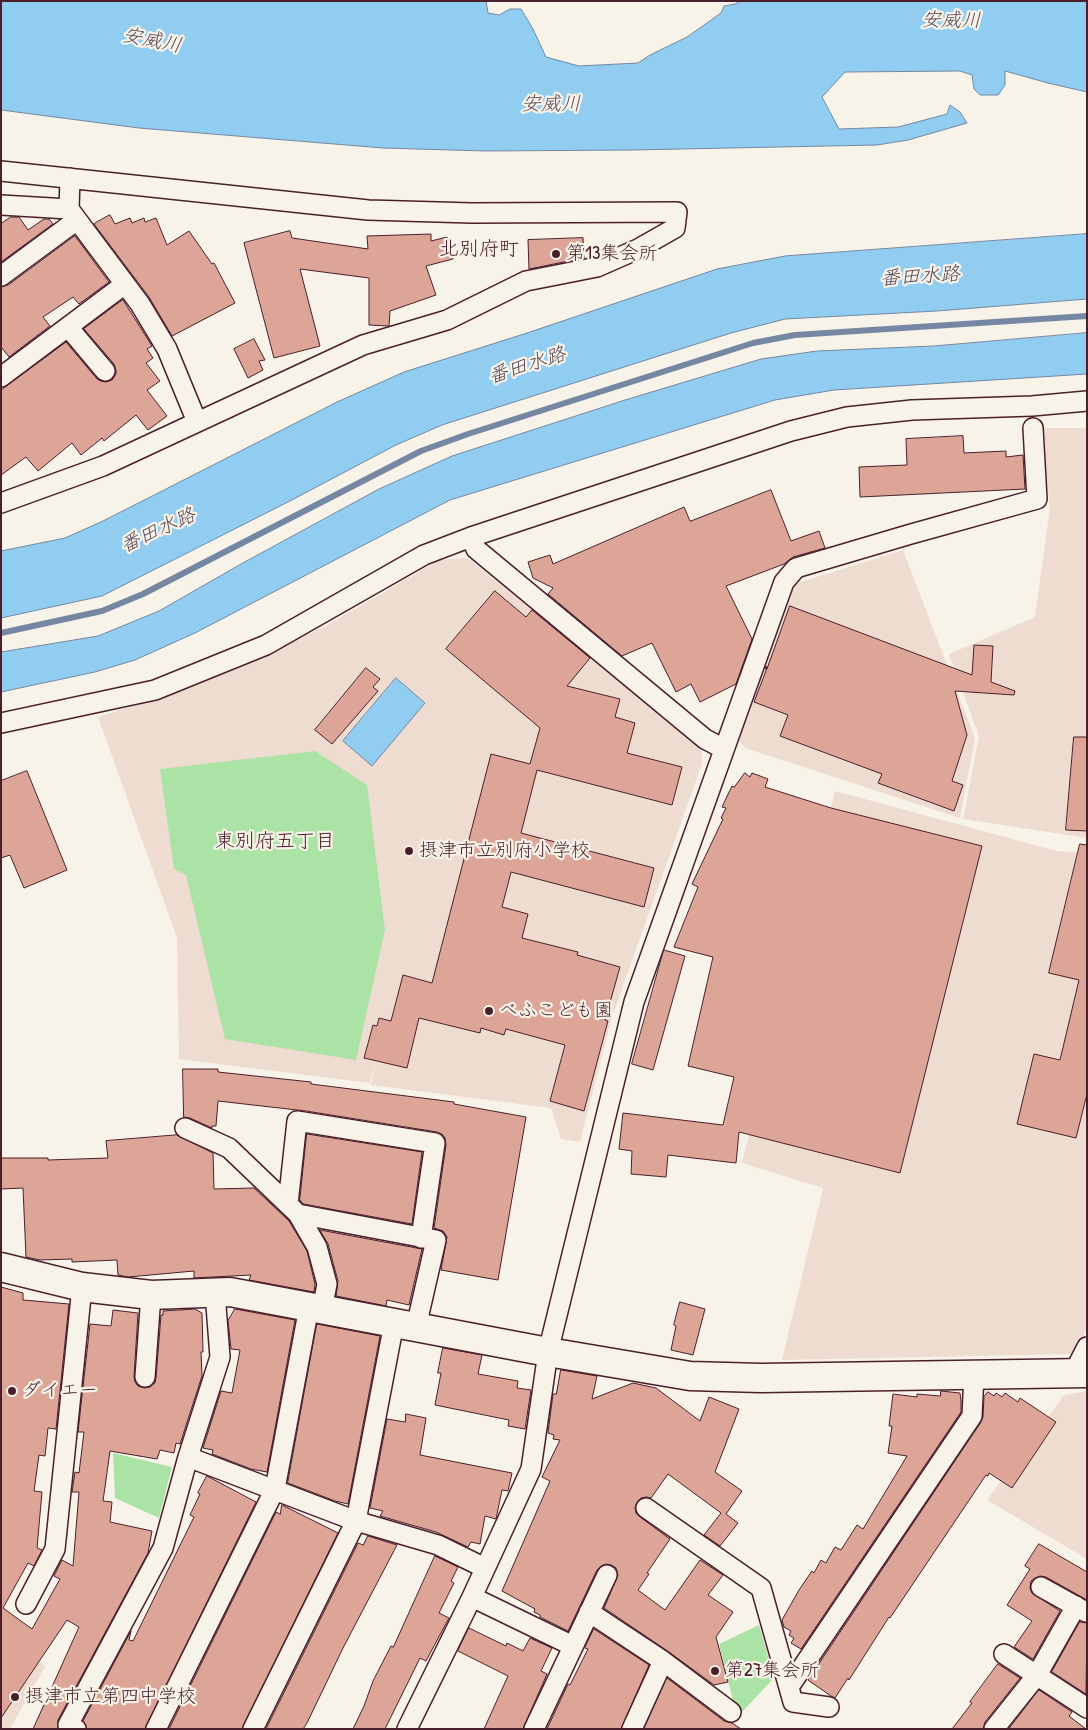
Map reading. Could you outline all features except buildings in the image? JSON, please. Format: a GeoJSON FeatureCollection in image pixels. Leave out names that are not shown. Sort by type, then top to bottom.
{"type":"FeatureCollection","features":[{"type":"Feature","properties":{"kind":"street"},"geometry":{"type":"LineString","coordinates":[[1,171],[368,210],[677,212],[675,228],[638,249],[597,267],[526,282],[447,320],[363,345],[103,466],[1,503]]}},
{"type":"Feature","properties":{"kind":"street"},"geometry":{"type":"LineString","coordinates":[[70,178],[73,215],[140,304],[167,349],[197,422]]}},
{"type":"Feature","properties":{"kind":"street"},"geometry":{"type":"LineString","coordinates":[[1,204],[73,215]]}},
{"type":"Feature","properties":{"kind":"street"},"geometry":{"type":"LineString","coordinates":[[1,276],[73,215]]}},
{"type":"Feature","properties":{"kind":"street"},"geometry":{"type":"LineString","coordinates":[[1,377],[125,284]]}},
{"type":"Feature","properties":{"kind":"street"},"geometry":{"type":"LineString","coordinates":[[68,327],[105,370]]}},
{"type":"Feature","properties":{"kind":"street"},"geometry":{"type":"LineString","coordinates":[[1,723],[155,690],[266,645],[424,554],[792,431],[846,417],[912,410],[1087,402]]}},
{"type":"Feature","properties":{"kind":"street"},"geometry":{"type":"LineString","coordinates":[[407,1729],[472,1597],[531,1470],[548,1352],[634,1002],[784,582],[796,568],[1037,499],[1033,428]]}},
{"type":"Feature","properties":{"kind":"street"},"geometry":{"type":"LineString","coordinates":[[471,537],[476,549],[491,562],[705,739],[724,750]]}},
{"type":"Feature","properties":{"kind":"street"},"geometry":{"type":"LineString","coordinates":[[293,1209],[297,1121],[435,1143],[421,1238]]}},
{"type":"Feature","properties":{"kind":"street"},"geometry":{"type":"LineString","coordinates":[[156,1729],[275,1489],[316,1308],[327,1284],[317,1247],[293,1209],[229,1148],[184,1128]]}},
{"type":"Feature","properties":{"kind":"street"},"geometry":{"type":"LineString","coordinates":[[253,1729],[356,1521],[405,1325],[436,1240],[293,1209]]}},
{"type":"Feature","properties":{"kind":"street"},"geometry":{"type":"LineString","coordinates":[[1,1267],[82,1287],[151,1295],[230,1292],[548,1352],[690,1376],[761,1378],[1080,1374],[1087,1346]]}},
{"type":"Feature","properties":{"kind":"street"},"geometry":{"type":"LineString","coordinates":[[26,1604],[55,1549],[82,1287]]}},
{"type":"Feature","properties":{"kind":"street"},"geometry":{"type":"LineString","coordinates":[[76,1729],[68,1725],[163,1548],[188,1457],[220,1356],[215,1293]]}},
{"type":"Feature","properties":{"kind":"street"},"geometry":{"type":"LineString","coordinates":[[145,1377],[151,1295]]}},
{"type":"Feature","properties":{"kind":"street"},"geometry":{"type":"LineString","coordinates":[[789,1687],[972,1416],[974,1375]]}},
{"type":"Feature","properties":{"kind":"street"},"geometry":{"type":"LineString","coordinates":[[188,1457],[356,1521],[438,1545],[485,1568]]}},
{"type":"Feature","properties":{"kind":"street"},"geometry":{"type":"LineString","coordinates":[[646,1508],[761,1588],[793,1702],[829,1707]]}},
{"type":"Feature","properties":{"kind":"street"},"geometry":{"type":"LineString","coordinates":[[534,1729],[607,1575]]}},
{"type":"Feature","properties":{"kind":"street"},"geometry":{"type":"LineString","coordinates":[[994,1729],[1037,1675],[1081,1609],[1042,1587]]}},
{"type":"Feature","properties":{"kind":"street"},"geometry":{"type":"LineString","coordinates":[[472,1597],[573,1646]]}},
{"type":"Feature","properties":{"kind":"street"},"geometry":{"type":"LineString","coordinates":[[589,1612],[662,1661],[731,1712]]}},
{"type":"Feature","properties":{"kind":"street"},"geometry":{"type":"LineString","coordinates":[[1004,1654],[1087,1708]]}},
{"type":"Feature","properties":{"kind":"street"},"geometry":{"type":"LineString","coordinates":[[632,1729],[662,1661]]}},
{"type":"Feature","properties":{"kind":"shaded area"},"geometry":{"type":"Polygon","coordinates":[[[1041,428],[1087,428],[1087,838],[963,819],[979,736],[949,654],[1035,617],[1050,508],[1041,428]]]}},
{"type":"Feature","properties":{"kind":"shaded area"},"geometry":{"type":"Polygon","coordinates":[[[903,550],[975,738],[960,818],[745,748],[739,740],[794,584],[903,550]]]}},
{"type":"Feature","properties":{"kind":"shaded area","name":"摂津市立別府小学校"},"geometry":{"type":"Polygon","coordinates":[[[468,558],[702,748],[702,764],[612,1017],[580,1142],[561,1139],[551,1108],[371,1085],[377,1058],[370,1083],[179,1059],[177,938],[98,717],[182,690],[324,627],[439,560],[468,558]]]}},
{"type":"Feature","properties":{"kind":"shaded area"},"geometry":{"type":"Polygon","coordinates":[[[835,791],[1057,851],[1087,853],[1087,1328],[1074,1354],[782,1360],[823,1188],[742,1163],[835,791]]]}},
{"type":"Feature","properties":{"kind":"shaded area"},"geometry":{"type":"Polygon","coordinates":[[[1087,1391],[1087,1559],[987,1500],[1064,1395],[1087,1391]]]}},
{"type":"Feature","properties":{"kind":"shaded area","name":"摂津市立第四中学校"},"geometry":{"type":"Polygon","coordinates":[[[1,1633],[45,1666],[10,1729],[1,1729],[1,1633]]]}},
{"type":"Feature","properties":{"kind":"green space"},"geometry":{"type":"Polygon","coordinates":[[[315,751],[367,785],[385,930],[356,1060],[225,1039],[186,875],[174,869],[160,769],[315,751]]]}},
{"type":"Feature","properties":{"kind":"green space"},"geometry":{"type":"Polygon","coordinates":[[[113,1453],[172,1467],[159,1518],[115,1498],[113,1453]]]}},
{"type":"Feature","properties":{"kind":"green space"},"geometry":{"type":"Polygon","coordinates":[[[759,1625],[774,1678],[742,1712],[734,1705],[719,1644],[759,1625]]]}},
{"type":"Feature","properties":{"kind":"water","name":"安威川"},"geometry":{"type":"Polygon","coordinates":[[[1,1],[486,1],[488,13],[499,15],[510,9],[521,9],[546,57],[579,66],[638,63],[687,37],[721,13],[724,6],[741,1],[1087,1],[1087,92],[1005,71],[1005,85],[998,95],[980,95],[974,89],[972,75],[960,71],[845,72],[822,97],[839,129],[898,127],[947,114],[950,105],[960,112],[967,123],[908,140],[877,145],[485,151],[383,148],[139,128],[1,110],[1,1]]]}},
{"type":"Feature","properties":{"kind":"water","name":"番田水路"},"geometry":{"type":"Polygon","coordinates":[[[1087,234],[1087,299],[937,311],[785,319],[731,333],[442,425],[396,445],[102,596],[1,618],[1,551],[65,538],[103,521],[337,402],[404,372],[717,269],[785,256],[1087,234]]]}},
{"type":"Feature","properties":{"kind":"water"},"geometry":{"type":"Polygon","coordinates":[[[1087,333],[1087,374],[834,390],[775,400],[450,500],[195,633],[135,660],[95,672],[1,692],[1,652],[98,636],[159,611],[379,489],[452,456],[625,400],[761,359],[817,351],[934,346],[1087,333]]]}},
{"type":"Feature","properties":{"kind":"water"},"geometry":{"type":"Polygon","coordinates":[[[396,678],[425,703],[372,766],[343,741],[396,678]]]}},
{"type":"Feature","properties":{"kind":"waterway"},"geometry":{"type":"LineString","coordinates":[[1,633],[102,611],[143,594],[421,451],[468,434],[753,343],[795,335],[1087,316]]}},
{"type":"Feature","properties":{"kind":"place","name":"第13集会所"},"geometry":{"type":"Point","coordinates":[556,254]}},
{"type":"Feature","properties":{"kind":"place","name":"摂津市立別府小学校"},"geometry":{"type":"Point","coordinates":[409,851]}},
{"type":"Feature","properties":{"kind":"place","name":"べふこども園"},"geometry":{"type":"Point","coordinates":[489,1011]}},
{"type":"Feature","properties":{"kind":"place","name":"ダイエー"},"geometry":{"type":"Point","coordinates":[12,1391]}},
{"type":"Feature","properties":{"kind":"place","name":"第27集会所"},"geometry":{"type":"Point","coordinates":[715,1671]}},
{"type":"Feature","properties":{"kind":"place","name":"摂津市立第四中学校"},"geometry":{"type":"Point","coordinates":[15,1697]}},
{"type":"Feature","properties":{"kind":"district","name":"北別府町"},"geometry":{"type":"Point","coordinates":[479,250]}},
{"type":"Feature","properties":{"kind":"district","name":"東別府五丁目"},"geometry":{"type":"Point","coordinates":[275,842]}}]}
